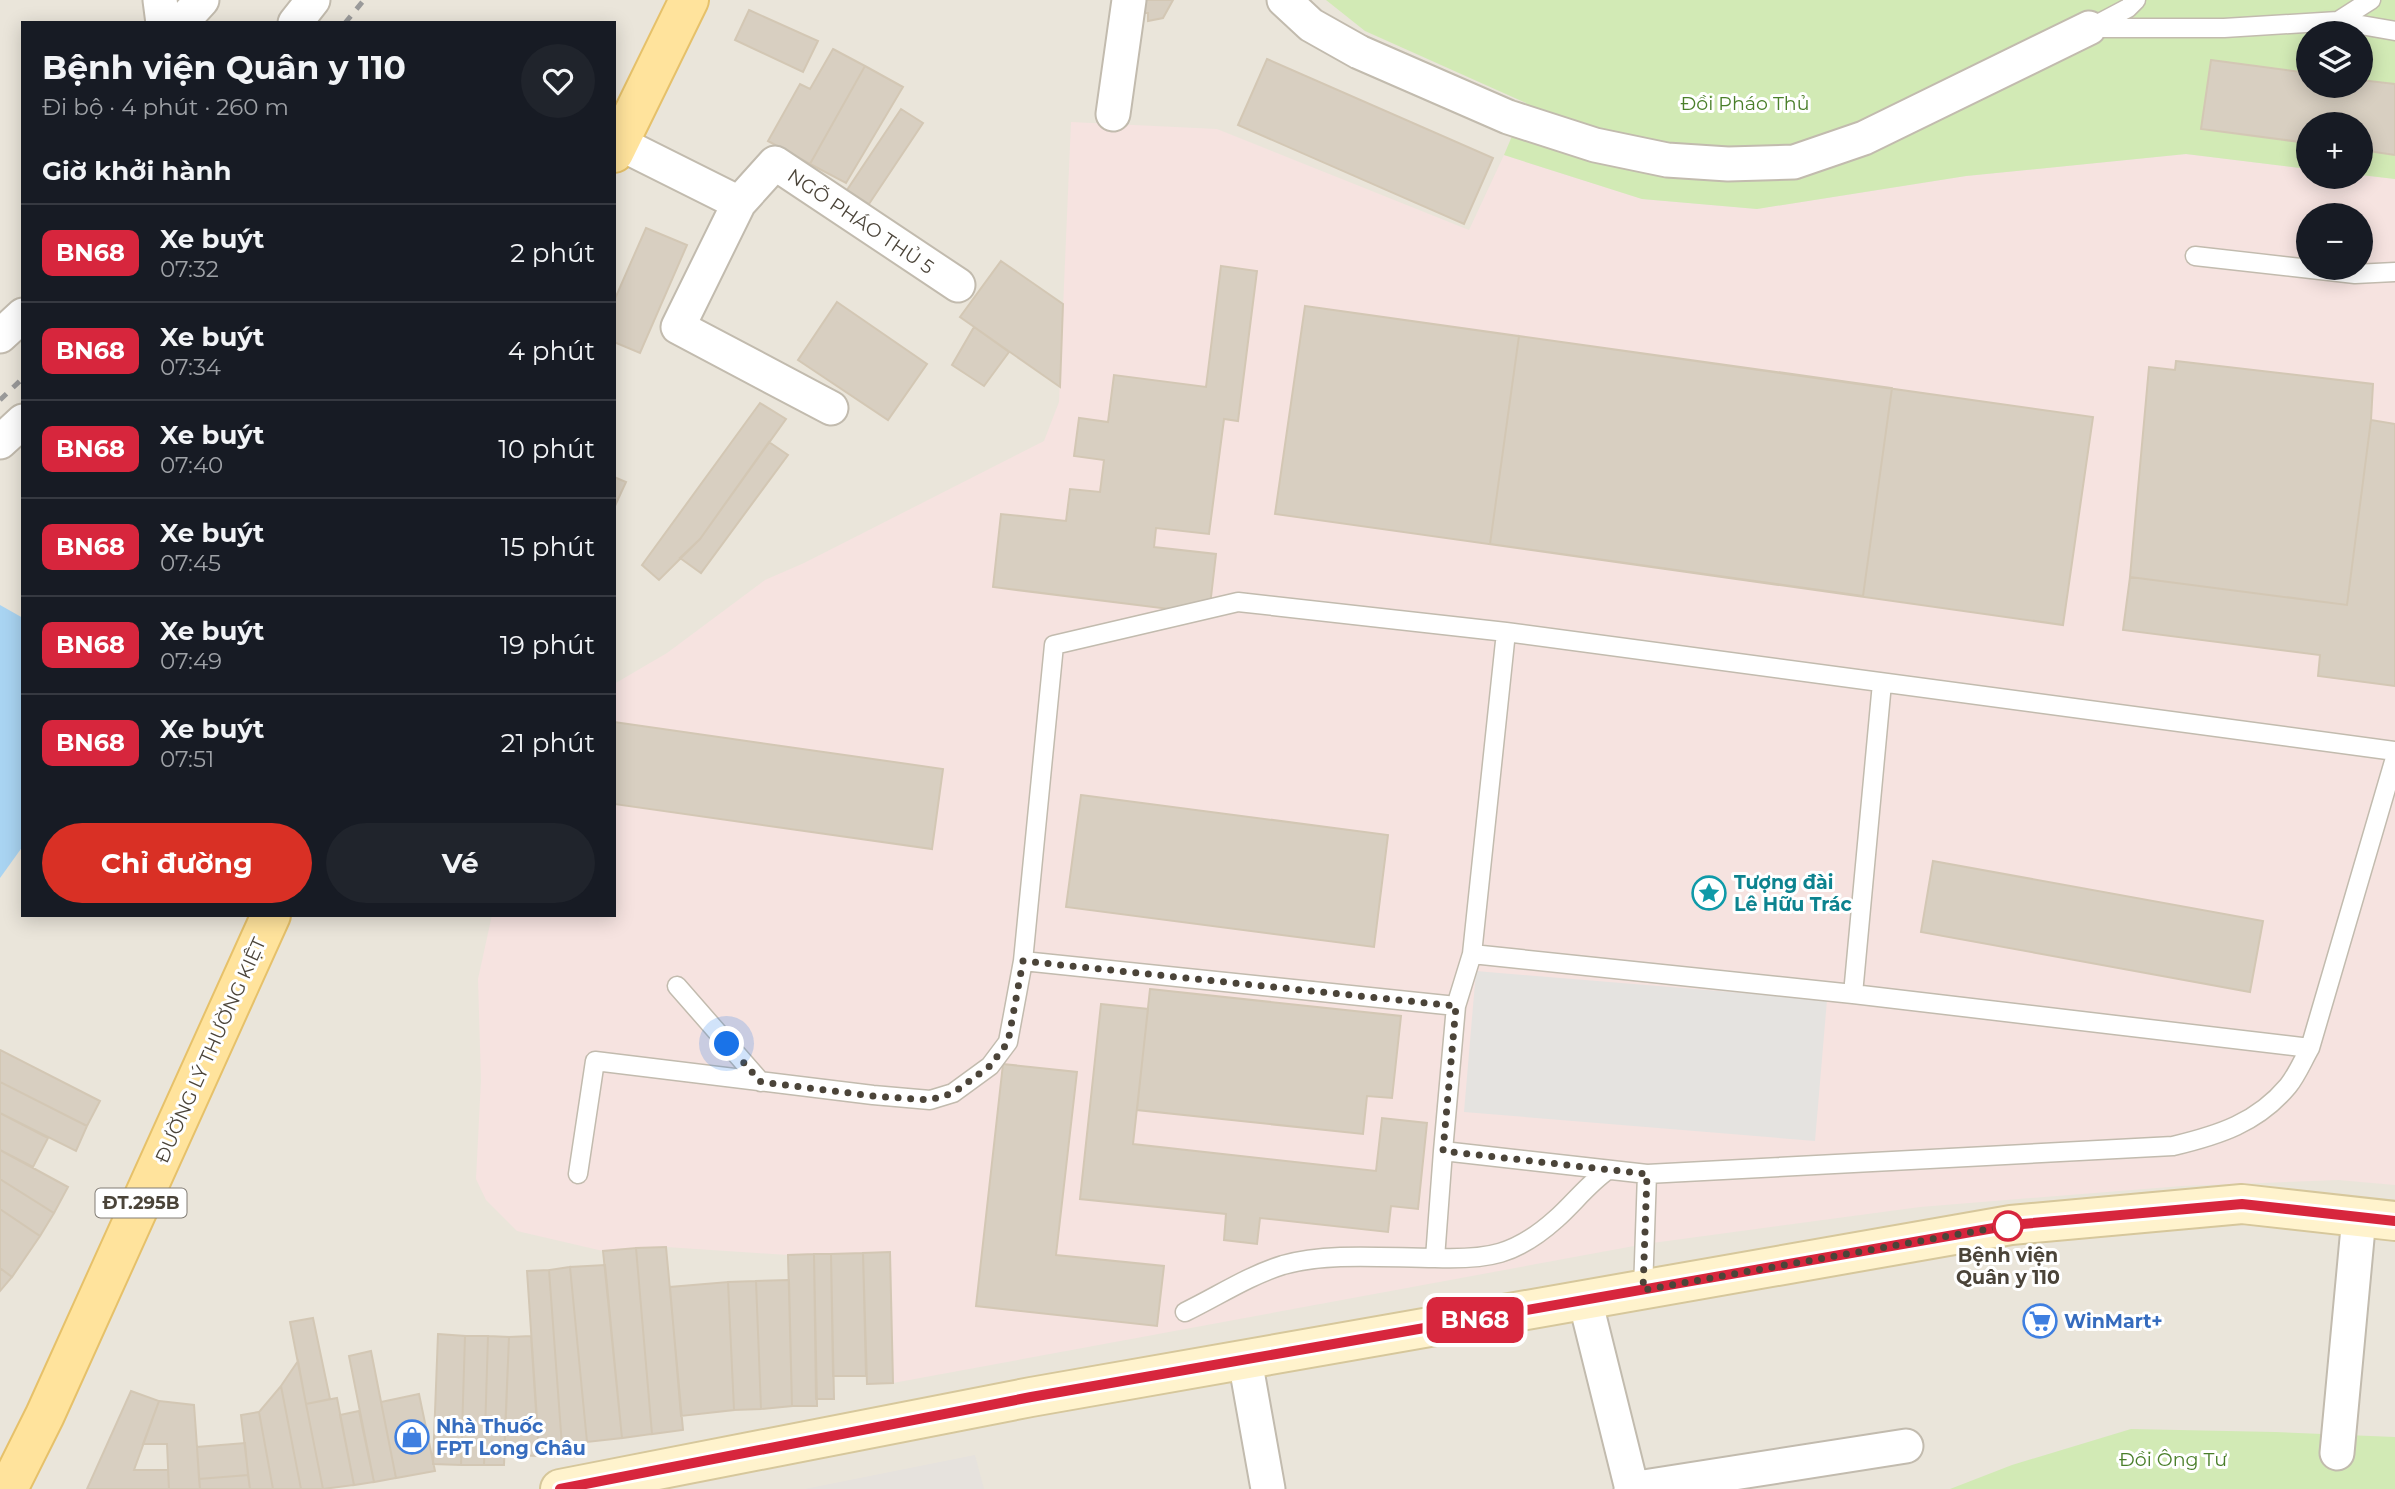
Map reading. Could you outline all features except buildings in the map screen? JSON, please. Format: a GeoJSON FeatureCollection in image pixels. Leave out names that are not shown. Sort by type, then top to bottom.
{"type":"FeatureCollection","features":[{"type":"Feature","properties":{"kind":"main road"},"geometry":{"type":"LineString","coordinates":[[617,148],[689,0]]}},
{"type":"Feature","properties":{"kind":"main road","name":"ĐƯỜNG LÝ THƯỜNG KIỆT"},"geometry":{"type":"LineString","coordinates":[[13,1486],[270,917]]}},
{"type":"Feature","properties":{"kind":"main road"},"geometry":{"type":"LineString","coordinates":[[560,1489],[1031,1397],[2011,1225],[2242,1204],[2377,1219]]}},
{"type":"Feature","properties":{"kind":"street"},"geometry":{"type":"LineString","coordinates":[[160,0],[163,21]]}},
{"type":"Feature","properties":{"kind":"street"},"geometry":{"type":"LineString","coordinates":[[183,21],[202,0]]}},
{"type":"Feature","properties":{"kind":"street"},"geometry":{"type":"LineString","coordinates":[[297,21],[313,0]]}},
{"type":"Feature","properties":{"kind":"street"},"geometry":{"type":"LineString","coordinates":[[1114,114],[1129,0]]}},
{"type":"Feature","properties":{"kind":"street"},"geometry":{"type":"LineString","coordinates":[[1284,0],[1311,25],[1359,52],[1508,117],[1595,145],[1667,160],[1728,164],[1794,162],[1864,138],[2089,29]]}},
{"type":"Feature","properties":{"kind":"street"},"geometry":{"type":"LineString","coordinates":[[617,148],[739,203]]}},
{"type":"Feature","properties":{"kind":"street","name":"NGÕ PHÁO THỦ 5"},"geometry":{"type":"LineString","coordinates":[[831,408],[678,327],[739,203],[775,163],[958,285]]}},
{"type":"Feature","properties":{"kind":"street"},"geometry":{"type":"LineString","coordinates":[[0,336],[21,317]]}},
{"type":"Feature","properties":{"kind":"street"},"geometry":{"type":"LineString","coordinates":[[0,442],[21,423]]}},
{"type":"Feature","properties":{"kind":"street"},"geometry":{"type":"LineString","coordinates":[[2337,1453],[2377,1219]]}},
{"type":"Feature","properties":{"kind":"street"},"geometry":{"type":"LineString","coordinates":[[1585,1300],[1631,1489],[1906,1446]]}},
{"type":"Feature","properties":{"kind":"street"},"geometry":{"type":"LineString","coordinates":[[1245,1360],[1268,1489]]}},
{"type":"Feature","properties":{"kind":"lane"},"geometry":{"type":"LineString","coordinates":[[2089,29],[2128,8],[2136,0]]}},
{"type":"Feature","properties":{"kind":"lane"},"geometry":{"type":"LineString","coordinates":[[2338,21],[2371,0]]}},
{"type":"Feature","properties":{"kind":"lane"},"geometry":{"type":"LineString","coordinates":[[2089,29],[2224,28],[2296,24]]}},
{"type":"Feature","properties":{"kind":"lane"},"geometry":{"type":"LineString","coordinates":[[2373,28],[2395,32]]}},
{"type":"Feature","properties":{"kind":"lane"},"geometry":{"type":"LineString","coordinates":[[2195,256],[2355,274],[2395,272]]}},
{"type":"Feature","properties":{"kind":"lane"},"geometry":{"type":"LineString","coordinates":[[578,1174],[595,1061],[873,1096],[930,1100],[953,1093],[990,1066],[1008,1042],[1023,961],[1054,645],[1238,603],[1506,632],[2395,751]]}},
{"type":"Feature","properties":{"kind":"lane"},"geometry":{"type":"LineString","coordinates":[[1435,1258],[1456,1006],[1472,954],[1506,632]]}},
{"type":"Feature","properties":{"kind":"lane"},"geometry":{"type":"LineString","coordinates":[[1853,994],[1882,683]]}},
{"type":"Feature","properties":{"kind":"lane"},"geometry":{"type":"LineString","coordinates":[[1443,1151],[1647,1174],[2173,1146],[2218,1135],[2261,1113],[2289,1085],[2310,1048],[2395,758]]}},
{"type":"Feature","properties":{"kind":"lane"},"geometry":{"type":"LineString","coordinates":[[1472,954],[1853,994],[2310,1048]]}},
{"type":"Feature","properties":{"kind":"lane"},"geometry":{"type":"LineString","coordinates":[[1023,961],[1456,1006]]}},
{"type":"Feature","properties":{"kind":"lane"},"geometry":{"type":"LineString","coordinates":[[677,986],[761,1082]]}},
{"type":"Feature","properties":{"kind":"lane"},"geometry":{"type":"LineString","coordinates":[[1185,1312],[1244,1280],[1286,1265],[1318,1260],[1473,1260],[1519,1247],[1555,1220],[1589,1184],[1608,1170]]}},
{"type":"Feature","properties":{"kind":"lane"},"geometry":{"type":"LineString","coordinates":[[1643,1290],[1647,1174]]}},
{"type":"Feature","properties":{"kind":"shaded area"},"geometry":{"type":"Polygon","coordinates":[[[0,0],[2395,0],[2395,1489],[0,1489],[0,0]]]}},
{"type":"Feature","properties":{"kind":"shaded area","name":"Bệnh viện Quân y 110"},"geometry":{"type":"Polygon","coordinates":[[[1071,122],[1217,129],[1469,230],[1504,155],[1642,199],[1757,209],[1966,176],[2186,154],[2296,168],[2296,189],[2373,189],[2373,176],[2395,179],[2395,1185],[2338,1180],[2182,1186],[1920,1207],[1645,1244],[893,1383],[890,1252],[788,1255],[666,1247],[603,1251],[517,1231],[486,1200],[476,1179],[481,1080],[478,979],[492,917],[616,917],[616,683],[667,653],[765,580],[804,563],[1044,441],[1059,402],[1071,122]]]}},
{"type":"Feature","properties":{"kind":"shaded area"},"geometry":{"type":"Polygon","coordinates":[[[1476,971],[1827,1000],[1815,1141],[1464,1112],[1476,971]]]}},
{"type":"Feature","properties":{"kind":"shaded area"},"geometry":{"type":"Polygon","coordinates":[[[975,1455],[984,1489],[805,1489],[975,1455]]]}},
{"type":"Feature","properties":{"kind":"green space","name":"Đồi Pháo Thủ"},"geometry":{"type":"Polygon","coordinates":[[[1326,0],[2395,0],[2395,179],[2373,176],[2373,112],[2296,112],[2296,168],[2186,154],[1966,176],[1757,209],[1642,199],[1504,155],[1526,103],[1365,31],[1326,0]]]}},
{"type":"Feature","properties":{"kind":"green space","name":"Đồi Ông Tư"},"geometry":{"type":"Polygon","coordinates":[[[2131,1429],[2395,1437],[2395,1489],[1950,1489],[2012,1465],[2131,1429]]]}},
{"type":"Feature","properties":{"kind":"water"},"geometry":{"type":"Polygon","coordinates":[[[0,605],[21,617],[21,849],[0,878],[0,605]]]}},
{"type":"Feature","properties":{"kind":"railway"},"geometry":{"type":"LineString","coordinates":[[347,21],[364,0]]}},
{"type":"Feature","properties":{"kind":"railway"},"geometry":{"type":"LineString","coordinates":[[0,400],[21,380]]}},
{"type":"Feature","properties":{"kind":"bus line","name":"BN68"},"geometry":{"type":"LineString","coordinates":[[560,1489],[1031,1397],[2011,1225],[2242,1204],[2395,1221]]}},
{"type":"Feature","properties":{"kind":"place","name":"Tượng đài Lê Hữu Trác"},"geometry":{"type":"Point","coordinates":[1709,893]}},
{"type":"Feature","properties":{"kind":"place","name":"Bệnh viện Quân y 110"},"geometry":{"type":"Point","coordinates":[2008,1226]}},
{"type":"Feature","properties":{"kind":"place","name":"WinMart+"},"geometry":{"type":"Point","coordinates":[2040,1321]}},
{"type":"Feature","properties":{"kind":"place","name":"Nhà Thuốc FPT Long Châu"},"geometry":{"type":"Point","coordinates":[412,1437]}},
{"type":"Feature","properties":{"kind":"route"},"geometry":{"type":"LineString","coordinates":[[727,1044],[761,1082],[930,1100],[953,1093],[972,1081],[990,1066],[1008,1042],[1023,961],[1456,1006],[1443,1151],[1647,1174],[1643,1290],[2011,1225],[2008,1226]]}}]}
